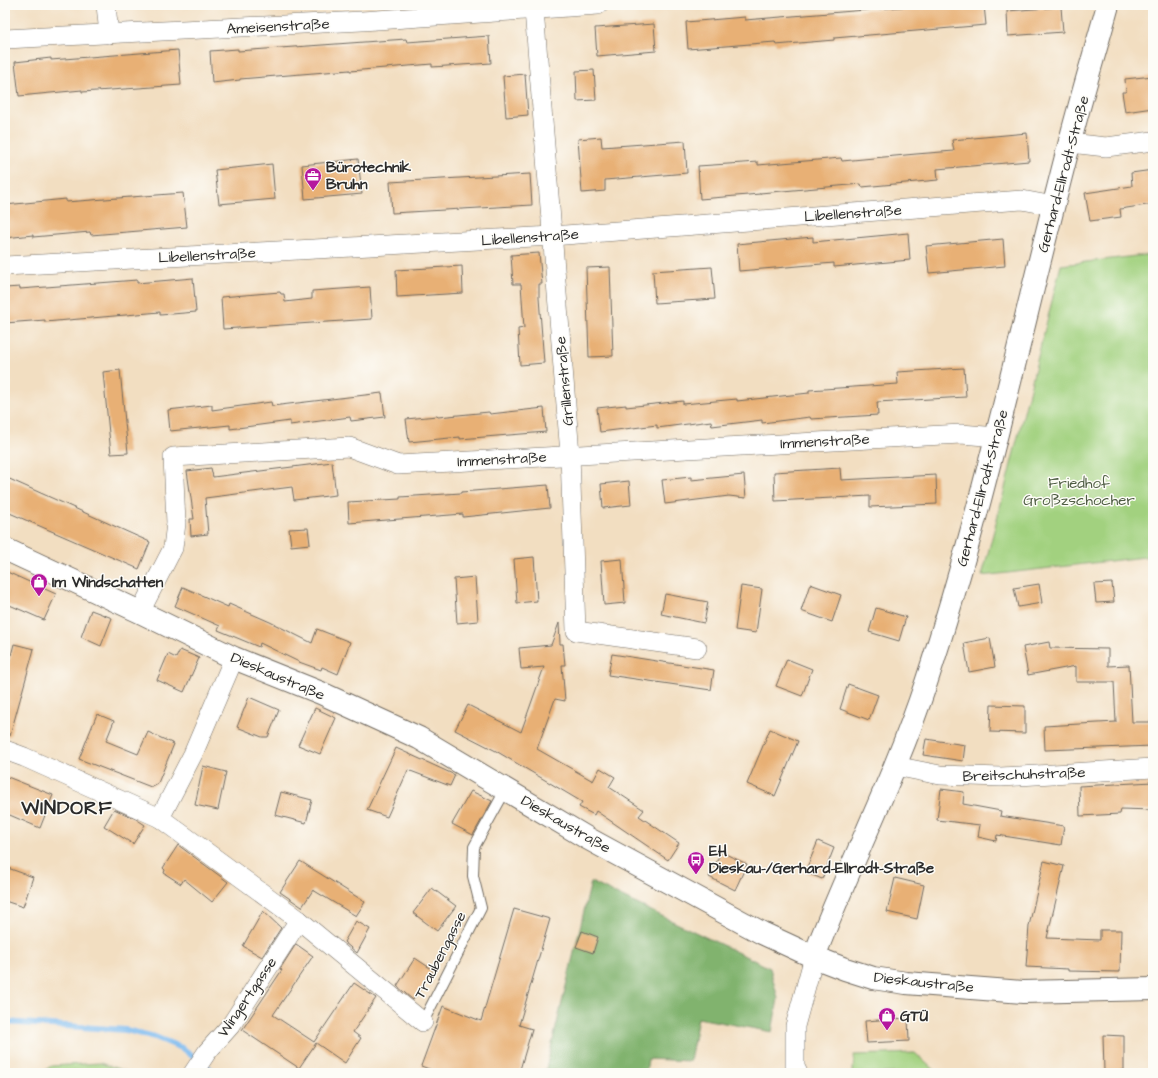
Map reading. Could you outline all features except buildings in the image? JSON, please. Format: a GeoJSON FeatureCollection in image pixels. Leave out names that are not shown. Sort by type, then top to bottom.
{"type":"FeatureCollection","features":[{"type":"Feature","properties":{"kind":"main road","name":"Gerhard-Ellrodt-Straße"},"geometry":{"type":"LineString","coordinates":[[814,957],[895,766],[925,686],[953,598],[997,437],[1054,206],[1108,5]]}},
{"type":"Feature","properties":{"kind":"main road","name":"Dieskaustraße"},"geometry":{"type":"LineString","coordinates":[[5,549],[234,658],[322,693],[419,738],[587,838],[762,933],[814,957],[845,969],[873,978],[906,983],[1023,992],[1153,989]]}},
{"type":"Feature","properties":{"kind":"street"},"geometry":{"type":"LineString","coordinates":[[106,5],[109,34]]}},
{"type":"Feature","properties":{"kind":"street","name":"Ameisenstraße"},"geometry":{"type":"LineString","coordinates":[[5,39],[362,22],[598,5]]}},
{"type":"Feature","properties":{"kind":"street","name":"Grillenstraße"},"geometry":{"type":"LineString","coordinates":[[534,10],[570,454],[576,631],[697,648]]}},
{"type":"Feature","properties":{"kind":"street"},"geometry":{"type":"LineString","coordinates":[[1070,144],[1106,147],[1153,141]]}},
{"type":"Feature","properties":{"kind":"street","name":"Libellenstraße"},"geometry":{"type":"LineString","coordinates":[[5,266],[552,236],[1022,200],[1054,206]]}},
{"type":"Feature","properties":{"kind":"street","name":"Immenstraße"},"geometry":{"type":"LineString","coordinates":[[140,612],[173,548],[176,522],[172,457],[349,447],[398,465],[570,454],[961,434],[997,437]]}},
{"type":"Feature","properties":{"kind":"street"},"geometry":{"type":"LineString","coordinates":[[160,818],[193,754],[234,658]]}},
{"type":"Feature","properties":{"kind":"street"},"geometry":{"type":"LineString","coordinates":[[5,750],[24,757],[160,818],[299,920],[423,1022]]}},
{"type":"Feature","properties":{"kind":"street","name":"Breitschuhstraße"},"geometry":{"type":"LineString","coordinates":[[895,766],[940,775],[1001,777],[1153,768]]}},
{"type":"Feature","properties":{"kind":"street","name":"Wingertgasse"},"geometry":{"type":"LineString","coordinates":[[194,1071],[207,1052],[231,1025],[299,920]]}},
{"type":"Feature","properties":{"kind":"street"},"geometry":{"type":"LineString","coordinates":[[798,1073],[795,1067],[795,1026],[814,957]]}},
{"type":"Feature","properties":{"kind":"lane","name":"Traubengasse"},"geometry":{"type":"LineString","coordinates":[[423,1022],[481,908],[473,876],[474,847],[506,789]]}},
{"type":"Feature","properties":{"kind":"green space","name":"Friedhof Großzschocher"},"geometry":{"type":"Polygon","coordinates":[[[1153,254],[1153,556],[982,576],[1061,265],[1153,254]]]}},
{"type":"Feature","properties":{"kind":"green space"},"geometry":{"type":"Polygon","coordinates":[[[591,882],[770,968],[778,999],[772,1032],[698,1018],[690,1061],[648,1059],[646,1073],[545,1073],[591,882]]]}},
{"type":"Feature","properties":{"kind":"green space"},"geometry":{"type":"Polygon","coordinates":[[[915,1053],[937,1073],[853,1073],[854,1055],[915,1053]]]}},
{"type":"Feature","properties":{"kind":"green space"},"geometry":{"type":"Polygon","coordinates":[[[100,1063],[132,1073],[41,1073],[51,1066],[100,1063]]]}},
{"type":"Feature","properties":{"kind":"waterway"},"geometry":{"type":"LineString","coordinates":[[5,1022],[126,1030],[155,1037],[182,1048],[214,1073]]}},
{"type":"Feature","properties":{"kind":"place","name":"Bürotechnik Bruhn"},"geometry":{"type":"Point","coordinates":[313,191]}},
{"type":"Feature","properties":{"kind":"place","name":"Im Windschatten"},"geometry":{"type":"Point","coordinates":[39,597]}},
{"type":"Feature","properties":{"kind":"place","name":"EH Dieskau-/Gerhard-Ellrodt-Straße"},"geometry":{"type":"Point","coordinates":[696,875]}},
{"type":"Feature","properties":{"kind":"place","name":"GTÜ"},"geometry":{"type":"Point","coordinates":[887,1031]}},
{"type":"Feature","properties":{"kind":"district","name":"WINDORF"},"geometry":{"type":"Point","coordinates":[67,807]}}]}
